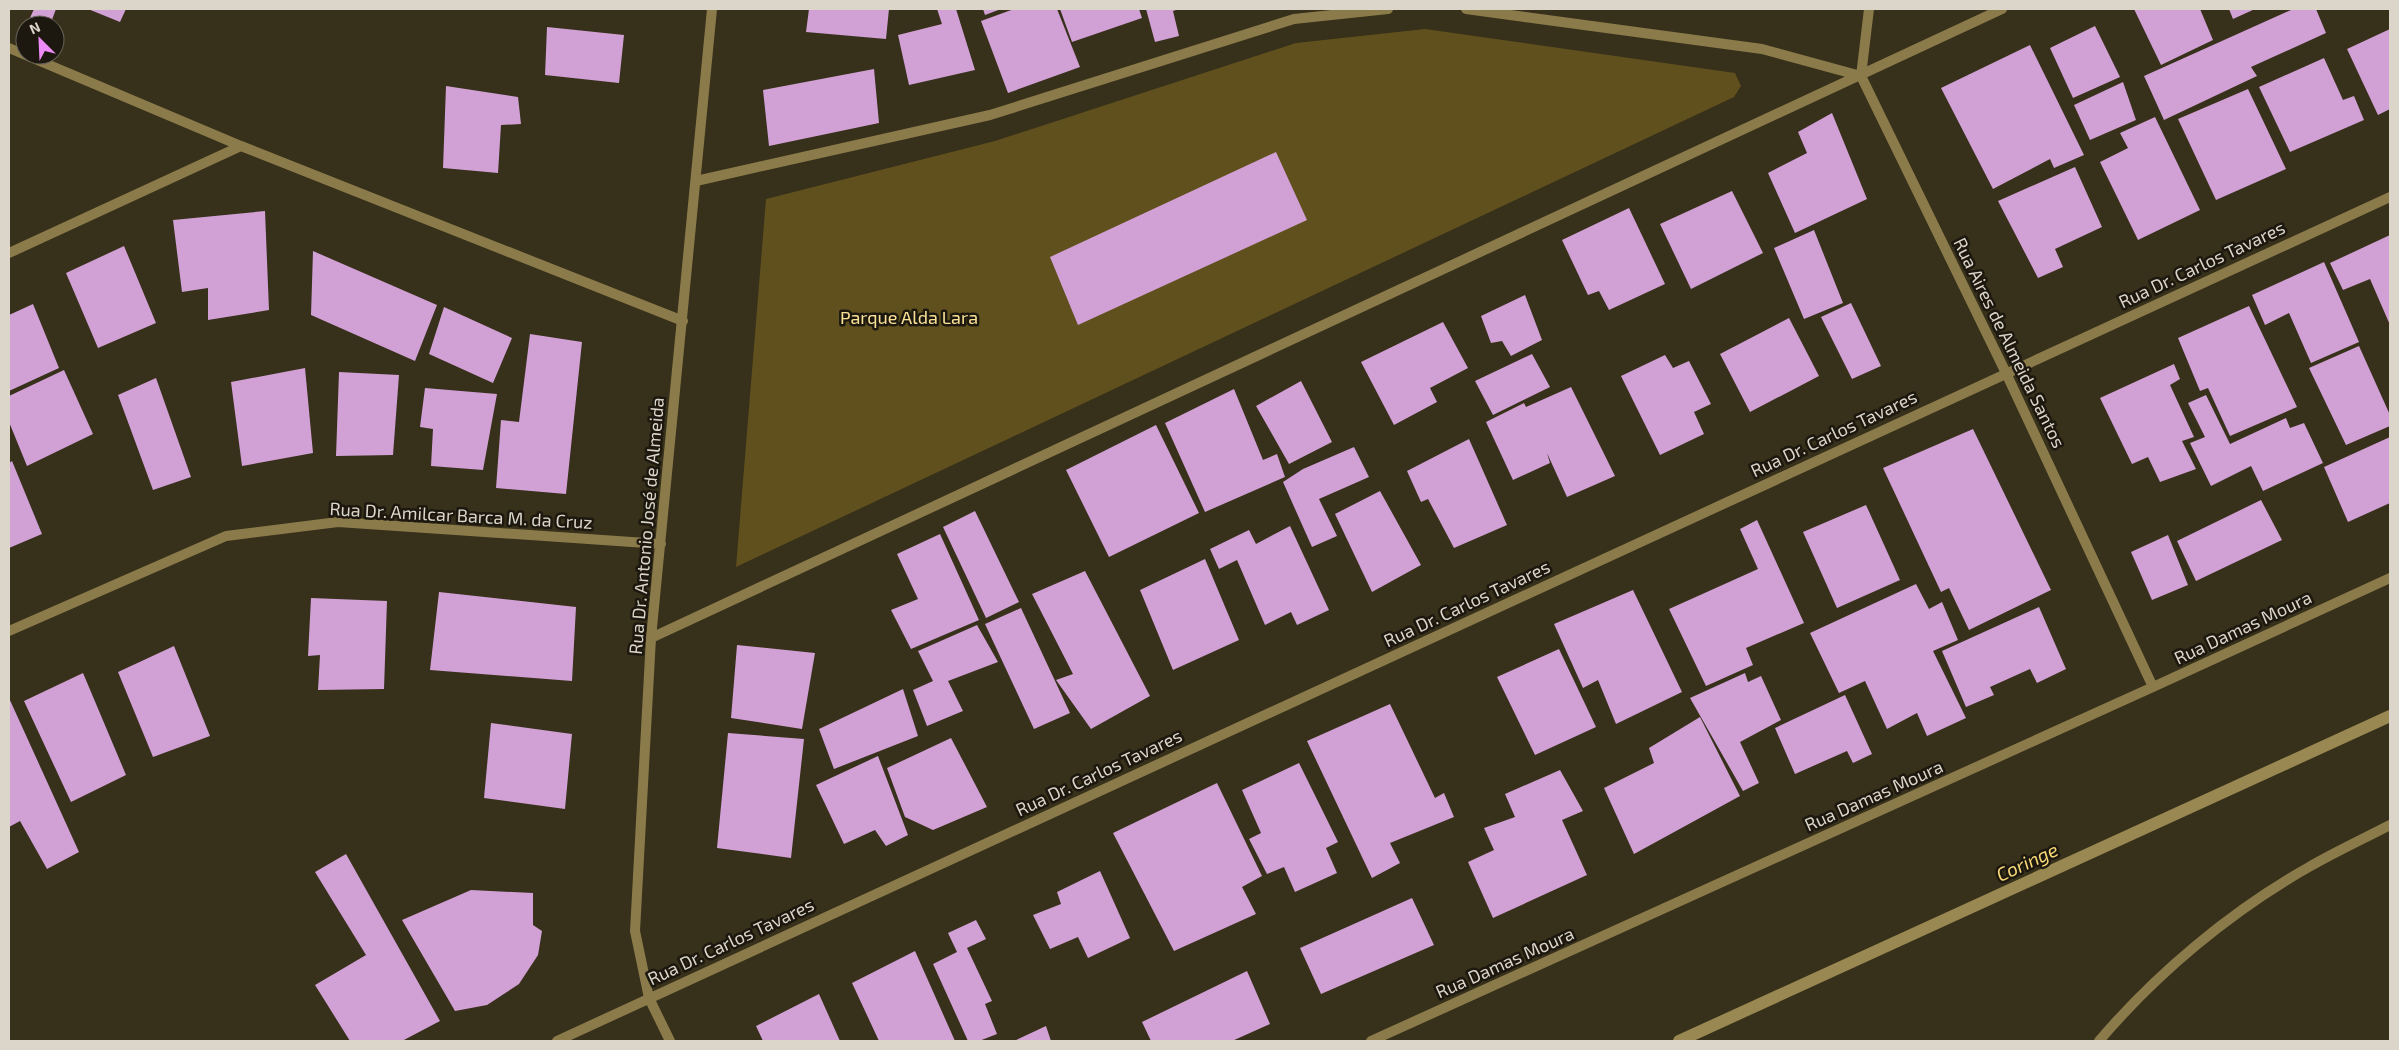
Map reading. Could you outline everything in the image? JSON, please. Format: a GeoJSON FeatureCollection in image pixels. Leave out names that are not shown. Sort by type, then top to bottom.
{"type":"FeatureCollection","features":[{"type":"Feature","properties":{"kind":"street","name":"Rua Dr. Antonio José de Almeida"},"geometry":{"type":"LineString","coordinates":[[670,1041],[649,998],[635,931],[651,638],[712,9]]}},
{"type":"Feature","properties":{"kind":"street"},"geometry":{"type":"LineString","coordinates":[[696,181],[990,115],[1294,20],[1388,9]]}},
{"type":"Feature","properties":{"kind":"street"},"geometry":{"type":"LineString","coordinates":[[1466,9],[1762,49],[1861,76]]}},
{"type":"Feature","properties":{"kind":"street"},"geometry":{"type":"LineString","coordinates":[[1861,76],[1869,9]]}},
{"type":"Feature","properties":{"kind":"street"},"geometry":{"type":"LineString","coordinates":[[651,638],[2002,9]]}},
{"type":"Feature","properties":{"kind":"street"},"geometry":{"type":"LineString","coordinates":[[9,48],[241,146],[683,321]]}},
{"type":"Feature","properties":{"kind":"street","name":"Rua Aires de Almeida Santos"},"geometry":{"type":"LineString","coordinates":[[1861,76],[2006,373],[2153,687]]}},
{"type":"Feature","properties":{"kind":"street"},"geometry":{"type":"LineString","coordinates":[[9,252],[241,146]]}},
{"type":"Feature","properties":{"kind":"street","name":"Rua Dr. Carlos Tavares"},"geometry":{"type":"LineString","coordinates":[[557,1041],[2390,197]]}},
{"type":"Feature","properties":{"kind":"street","name":"Rua Dr. Amilcar Barca M. da Cruz"},"geometry":{"type":"LineString","coordinates":[[9,631],[226,536],[338,522],[661,544]]}},
{"type":"Feature","properties":{"kind":"street","name":"Rua Damas Moura"},"geometry":{"type":"LineString","coordinates":[[1370,1041],[2390,578]]}},
{"type":"Feature","properties":{"kind":"street"},"geometry":{"type":"LineString","coordinates":[[2099,1041],[2174,965],[2237,913],[2308,867],[2390,825]]}},
{"type":"Feature","properties":{"kind":"green space","name":"Parque Alda Lara"},"geometry":{"type":"Polygon","coordinates":[[[1425,29],[1735,73],[1741,86],[1734,97],[736,567],[766,199],[995,141],[1296,43],[1425,29]]]}},
{"type":"Feature","properties":{"kind":"building"},"geometry":{"type":"Polygon","coordinates":[[[34,9],[56,9],[54,15],[31,15],[34,9]]]}},
{"type":"Feature","properties":{"kind":"building"},"geometry":{"type":"Polygon","coordinates":[[[88,9],[126,9],[120,22],[88,9]]]}},
{"type":"Feature","properties":{"kind":"building"},"geometry":{"type":"Polygon","coordinates":[[[809,9],[889,9],[886,39],[806,32],[809,9]]]}},
{"type":"Feature","properties":{"kind":"building"},"geometry":{"type":"Polygon","coordinates":[[[937,9],[956,9],[975,70],[909,85],[898,35],[942,24],[937,9]]]}},
{"type":"Feature","properties":{"kind":"building"},"geometry":{"type":"Polygon","coordinates":[[[983,9],[1001,9],[985,15],[983,9]]]}},
{"type":"Feature","properties":{"kind":"building"},"geometry":{"type":"Polygon","coordinates":[[[1014,9],[1057,9],[1080,67],[1008,93],[981,21],[1014,9]]]}},
{"type":"Feature","properties":{"kind":"building"},"geometry":{"type":"Polygon","coordinates":[[[1060,9],[1139,9],[1142,18],[1072,42],[1060,9]]]}},
{"type":"Feature","properties":{"kind":"building"},"geometry":{"type":"Polygon","coordinates":[[[1146,9],[1179,9],[1173,11],[1179,36],[1155,42],[1146,9]]]}},
{"type":"Feature","properties":{"kind":"building"},"geometry":{"type":"Polygon","coordinates":[[[2134,9],[2200,9],[2213,40],[2161,65],[2134,9]]]}},
{"type":"Feature","properties":{"kind":"building"},"geometry":{"type":"Polygon","coordinates":[[[2229,9],[2255,9],[2233,19],[2229,9]]]}},
{"type":"Feature","properties":{"kind":"building"},"geometry":{"type":"Polygon","coordinates":[[[2293,9],[2316,9],[2326,33],[2251,67],[2257,76],[2164,120],[2144,76],[2293,9]]]}},
{"type":"Feature","properties":{"kind":"building"},"geometry":{"type":"Polygon","coordinates":[[[2095,26],[2120,77],[2073,98],[2050,48],[2095,26]]]}},
{"type":"Feature","properties":{"kind":"building"},"geometry":{"type":"Polygon","coordinates":[[[547,27],[624,35],[619,83],[545,75],[547,27]]]}},
{"type":"Feature","properties":{"kind":"building"},"geometry":{"type":"Polygon","coordinates":[[[2390,29],[2390,109],[2378,115],[2347,49],[2390,29]]]}},
{"type":"Feature","properties":{"kind":"building"},"geometry":{"type":"Polygon","coordinates":[[[2030,45],[2084,155],[2054,168],[2050,159],[1993,189],[1941,88],[2030,45]]]}},
{"type":"Feature","properties":{"kind":"building"},"geometry":{"type":"Polygon","coordinates":[[[2324,58],[2343,100],[2354,96],[2364,120],[2290,152],[2259,87],[2324,58]]]}},
{"type":"Feature","properties":{"kind":"building"},"geometry":{"type":"Polygon","coordinates":[[[874,69],[879,123],[769,146],[763,90],[874,69]]]}},
{"type":"Feature","properties":{"kind":"building"},"geometry":{"type":"Polygon","coordinates":[[[2123,82],[2136,120],[2090,140],[2074,105],[2123,82]]]}},
{"type":"Feature","properties":{"kind":"building"},"geometry":{"type":"Polygon","coordinates":[[[446,86],[518,97],[521,124],[501,125],[498,173],[443,168],[446,86]]]}},
{"type":"Feature","properties":{"kind":"building"},"geometry":{"type":"Polygon","coordinates":[[[2248,89],[2286,169],[2216,200],[2178,119],[2248,89]]]}},
{"type":"Feature","properties":{"kind":"building"},"geometry":{"type":"Polygon","coordinates":[[[1832,113],[1867,199],[1795,233],[1768,173],[1807,153],[1798,132],[1832,113]]]}},
{"type":"Feature","properties":{"kind":"building"},"geometry":{"type":"Polygon","coordinates":[[[2155,117],[2200,210],[2138,240],[2100,162],[2128,148],[2120,133],[2155,117]]]}},
{"type":"Feature","properties":{"kind":"building"},"geometry":{"type":"Polygon","coordinates":[[[1276,152],[1307,220],[1078,325],[1050,257],[1276,152]]]}},
{"type":"Feature","properties":{"kind":"building"},"geometry":{"type":"Polygon","coordinates":[[[2075,167],[2102,227],[2055,249],[2063,267],[2038,278],[1998,201],[2075,167]]]}},
{"type":"Feature","properties":{"kind":"building"},"geometry":{"type":"Polygon","coordinates":[[[1732,191],[1763,253],[1691,289],[1660,224],[1732,191]]]}},
{"type":"Feature","properties":{"kind":"building"},"geometry":{"type":"Polygon","coordinates":[[[1629,208],[1665,284],[1609,310],[1599,291],[1588,295],[1562,240],[1629,208]]]}},
{"type":"Feature","properties":{"kind":"building"},"geometry":{"type":"Polygon","coordinates":[[[265,211],[269,310],[208,320],[208,288],[182,292],[173,220],[265,211]]]}},
{"type":"Feature","properties":{"kind":"building"},"geometry":{"type":"Polygon","coordinates":[[[1814,230],[1843,303],[1804,319],[1774,248],[1814,230]]]}},
{"type":"Feature","properties":{"kind":"building"},"geometry":{"type":"Polygon","coordinates":[[[2390,235],[2390,325],[2370,279],[2343,290],[2330,263],[2390,235]]]}},
{"type":"Feature","properties":{"kind":"building"},"geometry":{"type":"Polygon","coordinates":[[[124,246],[156,323],[98,348],[66,273],[124,246]]]}},
{"type":"Feature","properties":{"kind":"building"},"geometry":{"type":"Polygon","coordinates":[[[313,251],[437,305],[415,361],[311,315],[313,251]]]}},
{"type":"Feature","properties":{"kind":"building"},"geometry":{"type":"Polygon","coordinates":[[[2324,262],[2359,342],[2311,363],[2289,313],[2265,325],[2252,295],[2324,262]]]}},
{"type":"Feature","properties":{"kind":"building"},"geometry":{"type":"Polygon","coordinates":[[[1525,295],[1542,340],[1511,356],[1502,341],[1491,343],[1481,316],[1525,295]]]}},
{"type":"Feature","properties":{"kind":"building"},"geometry":{"type":"Polygon","coordinates":[[[1851,303],[1881,366],[1852,379],[1821,317],[1851,303]]]}},
{"type":"Feature","properties":{"kind":"building"},"geometry":{"type":"Polygon","coordinates":[[[33,304],[59,368],[9,391],[9,315],[33,304]]]}},
{"type":"Feature","properties":{"kind":"building"},"geometry":{"type":"Polygon","coordinates":[[[2249,306],[2297,407],[2230,436],[2208,388],[2200,391],[2178,338],[2249,306]]]}},
{"type":"Feature","properties":{"kind":"building"},"geometry":{"type":"Polygon","coordinates":[[[444,307],[512,338],[493,383],[429,354],[444,307]]]}},
{"type":"Feature","properties":{"kind":"building"},"geometry":{"type":"Polygon","coordinates":[[[1789,318],[1819,376],[1750,412],[1720,354],[1789,318]]]}},
{"type":"Feature","properties":{"kind":"building"},"geometry":{"type":"Polygon","coordinates":[[[1443,322],[1468,368],[1430,388],[1437,402],[1394,425],[1361,362],[1443,322]]]}},
{"type":"Feature","properties":{"kind":"building"},"geometry":{"type":"Polygon","coordinates":[[[530,334],[582,342],[566,494],[496,488],[501,420],[519,422],[530,334]]]}},
{"type":"Feature","properties":{"kind":"building"},"geometry":{"type":"Polygon","coordinates":[[[2359,346],[2390,415],[2390,426],[2346,445],[2309,368],[2359,346]]]}},
{"type":"Feature","properties":{"kind":"building"},"geometry":{"type":"Polygon","coordinates":[[[1532,354],[1550,387],[1493,415],[1475,381],[1532,354]]]}},
{"type":"Feature","properties":{"kind":"building"},"geometry":{"type":"Polygon","coordinates":[[[1665,355],[1673,368],[1689,361],[1711,404],[1694,412],[1704,434],[1660,455],[1621,376],[1665,355]]]}},
{"type":"Feature","properties":{"kind":"building"},"geometry":{"type":"Polygon","coordinates":[[[2174,364],[2180,379],[2170,385],[2194,437],[2182,441],[2196,469],[2160,482],[2148,457],[2132,464],[2100,398],[2174,364]]]}},
{"type":"Feature","properties":{"kind":"building"},"geometry":{"type":"Polygon","coordinates":[[[305,368],[313,453],[242,466],[231,382],[305,368]]]}},
{"type":"Feature","properties":{"kind":"building"},"geometry":{"type":"Polygon","coordinates":[[[64,370],[93,434],[27,466],[9,422],[9,396],[64,370]]]}},
{"type":"Feature","properties":{"kind":"building"},"geometry":{"type":"Polygon","coordinates":[[[339,372],[399,375],[393,455],[336,456],[339,372]]]}},
{"type":"Feature","properties":{"kind":"building"},"geometry":{"type":"Polygon","coordinates":[[[156,378],[191,477],[153,490],[118,395],[156,378]]]}},
{"type":"Feature","properties":{"kind":"building"},"geometry":{"type":"Polygon","coordinates":[[[1301,381],[1332,442],[1289,464],[1256,406],[1301,381]]]}},
{"type":"Feature","properties":{"kind":"building"},"geometry":{"type":"Polygon","coordinates":[[[1571,387],[1615,476],[1567,497],[1547,453],[1550,463],[1513,480],[1486,422],[1524,403],[1526,407],[1571,387]]]}},
{"type":"Feature","properties":{"kind":"building"},"geometry":{"type":"Polygon","coordinates":[[[425,388],[497,394],[483,470],[431,466],[433,429],[420,427],[425,388]]]}},
{"type":"Feature","properties":{"kind":"building"},"geometry":{"type":"Polygon","coordinates":[[[1234,389],[1263,460],[1277,454],[1285,477],[1205,512],[1165,423],[1234,389]]]}},
{"type":"Feature","properties":{"kind":"building"},"geometry":{"type":"Polygon","coordinates":[[[2206,395],[2230,444],[2286,418],[2290,428],[2304,423],[2323,463],[2263,491],[2251,466],[2211,486],[2190,443],[2205,437],[2188,403],[2206,395]]]}},
{"type":"Feature","properties":{"kind":"building"},"geometry":{"type":"Polygon","coordinates":[[[1156,425],[1199,513],[1109,557],[1066,470],[1156,425]]]}},
{"type":"Feature","properties":{"kind":"building"},"geometry":{"type":"Polygon","coordinates":[[[1973,429],[2051,590],[1969,630],[1949,588],[1941,592],[1883,468],[1973,429]]]}},
{"type":"Feature","properties":{"kind":"building"},"geometry":{"type":"Polygon","coordinates":[[[2390,437],[2390,503],[2348,522],[2324,467],[2390,437]]]}},
{"type":"Feature","properties":{"kind":"building"},"geometry":{"type":"Polygon","coordinates":[[[1469,439],[1507,525],[1454,548],[1428,499],[1421,502],[1407,471],[1469,439]]]}},
{"type":"Feature","properties":{"kind":"building"},"geometry":{"type":"Polygon","coordinates":[[[1354,447],[1369,477],[1319,499],[1337,536],[1312,547],[1283,482],[1303,469],[1354,447]]]}},
{"type":"Feature","properties":{"kind":"building"},"geometry":{"type":"Polygon","coordinates":[[[12,461],[42,534],[9,548],[9,463],[12,461]]]}},
{"type":"Feature","properties":{"kind":"building"},"geometry":{"type":"Polygon","coordinates":[[[1380,491],[1421,565],[1372,592],[1335,514],[1380,491]]]}},
{"type":"Feature","properties":{"kind":"building"},"geometry":{"type":"Polygon","coordinates":[[[2261,500],[2282,540],[2196,581],[2177,541],[2261,500]]]}},
{"type":"Feature","properties":{"kind":"building"},"geometry":{"type":"Polygon","coordinates":[[[1866,505],[1900,580],[1837,608],[1803,532],[1866,505]]]}},
{"type":"Feature","properties":{"kind":"building"},"geometry":{"type":"Polygon","coordinates":[[[975,511],[1019,602],[986,618],[943,527],[975,511]]]}},
{"type":"Feature","properties":{"kind":"building"},"geometry":{"type":"Polygon","coordinates":[[[1757,520],[1804,623],[1746,648],[1753,665],[1706,686],[1669,609],[1758,569],[1740,529],[1757,520]]]}},
{"type":"Feature","properties":{"kind":"building"},"geometry":{"type":"Polygon","coordinates":[[[1290,526],[1329,610],[1297,625],[1291,612],[1265,625],[1237,560],[1219,569],[1210,549],[1249,530],[1256,544],[1290,526]]]}},
{"type":"Feature","properties":{"kind":"building"},"geometry":{"type":"Polygon","coordinates":[[[940,534],[979,620],[911,649],[891,610],[918,599],[897,554],[940,534]]]}},
{"type":"Feature","properties":{"kind":"building"},"geometry":{"type":"Polygon","coordinates":[[[2168,535],[2188,585],[2152,600],[2131,552],[2168,535]]]}},
{"type":"Feature","properties":{"kind":"building"},"geometry":{"type":"Polygon","coordinates":[[[1205,559],[1239,640],[1173,670],[1140,590],[1205,559]]]}},
{"type":"Feature","properties":{"kind":"building"},"geometry":{"type":"Polygon","coordinates":[[[1085,571],[1150,696],[1091,729],[1056,680],[1073,674],[1032,594],[1085,571]]]}},
{"type":"Feature","properties":{"kind":"building"},"geometry":{"type":"Polygon","coordinates":[[[1916,584],[1929,609],[1942,602],[1958,640],[1933,651],[1966,718],[1927,736],[1917,713],[1887,729],[1865,681],[1839,693],[1810,633],[1916,584]]]}},
{"type":"Feature","properties":{"kind":"building"},"geometry":{"type":"Polygon","coordinates":[[[1633,590],[1682,692],[1616,724],[1598,680],[1583,688],[1554,624],[1633,590]]]}},
{"type":"Feature","properties":{"kind":"building"},"geometry":{"type":"Polygon","coordinates":[[[439,592],[576,607],[572,681],[430,670],[439,592]]]}},
{"type":"Feature","properties":{"kind":"building"},"geometry":{"type":"Polygon","coordinates":[[[311,598],[387,601],[384,689],[318,690],[320,655],[308,656],[311,598]]]}},
{"type":"Feature","properties":{"kind":"building"},"geometry":{"type":"Polygon","coordinates":[[[2039,607],[2066,669],[2037,683],[2030,669],[1990,687],[1994,695],[1966,707],[1942,651],[2039,607]]]}},
{"type":"Feature","properties":{"kind":"building"},"geometry":{"type":"Polygon","coordinates":[[[1021,608],[1070,713],[1034,729],[985,624],[1021,608]]]}},
{"type":"Feature","properties":{"kind":"building"},"geometry":{"type":"Polygon","coordinates":[[[977,625],[998,662],[948,681],[963,711],[927,726],[913,690],[933,681],[918,651],[977,625]]]}},
{"type":"Feature","properties":{"kind":"building"},"geometry":{"type":"Polygon","coordinates":[[[737,645],[815,653],[802,729],[731,718],[737,645]]]}},
{"type":"Feature","properties":{"kind":"building"},"geometry":{"type":"Polygon","coordinates":[[[174,646],[210,736],[153,757],[118,672],[174,646]]]}},
{"type":"Feature","properties":{"kind":"building"},"geometry":{"type":"Polygon","coordinates":[[[1559,649],[1596,727],[1535,755],[1497,677],[1559,649]]]}},
{"type":"Feature","properties":{"kind":"building"},"geometry":{"type":"Polygon","coordinates":[[[83,673],[126,775],[71,802],[24,701],[83,673]]]}},
{"type":"Feature","properties":{"kind":"building"},"geometry":{"type":"Polygon","coordinates":[[[1745,673],[1748,682],[1761,676],[1781,720],[1740,742],[1759,783],[1743,791],[1690,698],[1745,673]]]}},
{"type":"Feature","properties":{"kind":"building"},"geometry":{"type":"Polygon","coordinates":[[[903,689],[918,736],[834,769],[819,729],[903,689]]]}},
{"type":"Feature","properties":{"kind":"building"},"geometry":{"type":"Polygon","coordinates":[[[1845,695],[1872,754],[1853,763],[1847,751],[1795,774],[1775,728],[1845,695]]]}},
{"type":"Feature","properties":{"kind":"building"},"geometry":{"type":"Polygon","coordinates":[[[9,698],[79,852],[47,869],[20,821],[9,827],[9,698]]]}},
{"type":"Feature","properties":{"kind":"building"},"geometry":{"type":"Polygon","coordinates":[[[1390,704],[1435,798],[1444,793],[1454,817],[1390,843],[1400,863],[1372,878],[1307,741],[1390,704]]]}},
{"type":"Feature","properties":{"kind":"building"},"geometry":{"type":"Polygon","coordinates":[[[1700,717],[1740,796],[1634,854],[1604,788],[1654,763],[1649,748],[1700,717]]]}},
{"type":"Feature","properties":{"kind":"building"},"geometry":{"type":"Polygon","coordinates":[[[491,723],[572,734],[565,809],[484,798],[491,723]]]}},
{"type":"Feature","properties":{"kind":"building"},"geometry":{"type":"Polygon","coordinates":[[[728,733],[804,739],[791,858],[717,848],[728,733]]]}},
{"type":"Feature","properties":{"kind":"building"},"geometry":{"type":"Polygon","coordinates":[[[951,738],[987,807],[933,830],[905,817],[887,768],[951,738]]]}},
{"type":"Feature","properties":{"kind":"building"},"geometry":{"type":"Polygon","coordinates":[[[878,756],[908,835],[886,846],[875,830],[844,844],[816,785],[878,756]]]}},
{"type":"Feature","properties":{"kind":"building"},"geometry":{"type":"Polygon","coordinates":[[[1299,763],[1338,842],[1326,848],[1337,873],[1295,892],[1284,867],[1267,874],[1249,839],[1261,833],[1242,790],[1299,763]]]}},
{"type":"Feature","properties":{"kind":"building"},"geometry":{"type":"Polygon","coordinates":[[[1560,770],[1583,811],[1562,820],[1587,875],[1493,918],[1468,862],[1494,850],[1484,828],[1515,817],[1505,794],[1560,770]]]}},
{"type":"Feature","properties":{"kind":"building"},"geometry":{"type":"Polygon","coordinates":[[[1217,783],[1262,876],[1242,887],[1256,914],[1174,951],[1113,833],[1217,783]]]}},
{"type":"Feature","properties":{"kind":"building"},"geometry":{"type":"Polygon","coordinates":[[[346,854],[440,1021],[402,1041],[350,1041],[315,985],[366,955],[315,872],[346,854]]]}},
{"type":"Feature","properties":{"kind":"building"},"geometry":{"type":"Polygon","coordinates":[[[1100,871],[1130,938],[1088,958],[1078,937],[1050,949],[1033,915],[1061,904],[1057,892],[1100,871]]]}},
{"type":"Feature","properties":{"kind":"building"},"geometry":{"type":"Polygon","coordinates":[[[471,890],[533,893],[533,925],[542,931],[538,955],[519,984],[487,1005],[455,1011],[402,920],[471,890]]]}},
{"type":"Feature","properties":{"kind":"building"},"geometry":{"type":"Polygon","coordinates":[[[1412,898],[1434,945],[1321,994],[1300,948],[1412,898]]]}},
{"type":"Feature","properties":{"kind":"building"},"geometry":{"type":"Polygon","coordinates":[[[976,920],[986,939],[967,948],[992,1001],[985,1004],[997,1034],[979,1041],[968,1041],[933,964],[957,952],[948,933],[976,920]]]}},
{"type":"Feature","properties":{"kind":"building"},"geometry":{"type":"Polygon","coordinates":[[[915,951],[955,1041],[879,1041],[852,983],[915,951]]]}},
{"type":"Feature","properties":{"kind":"building"},"geometry":{"type":"Polygon","coordinates":[[[1247,971],[1270,1024],[1232,1041],[1151,1041],[1142,1022],[1247,971]]]}},
{"type":"Feature","properties":{"kind":"building"},"geometry":{"type":"Polygon","coordinates":[[[819,994],[840,1041],[763,1041],[756,1026],[819,994]]]}},
{"type":"Feature","properties":{"kind":"building"},"geometry":{"type":"Polygon","coordinates":[[[1046,1026],[1051,1041],[1014,1041],[1046,1026]]]}},
{"type":"Feature","properties":{"kind":"waterway","name":"Coringe"},"geometry":{"type":"LineString","coordinates":[[1679,1041],[2390,716]]}}]}
